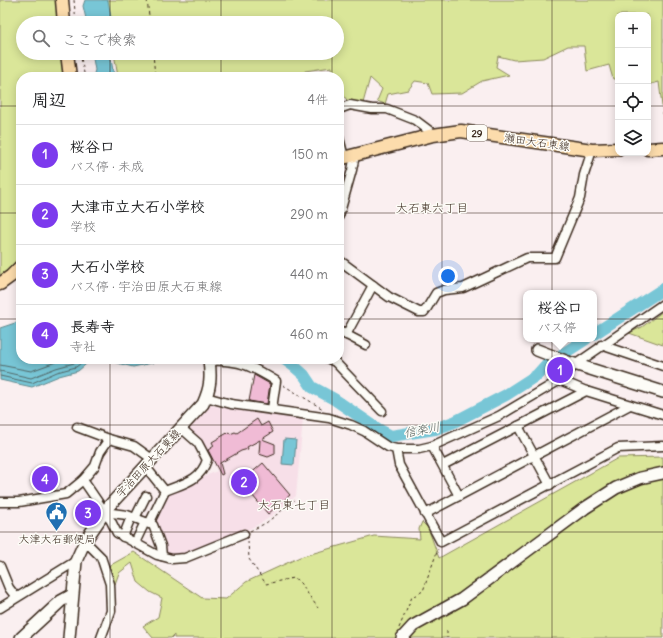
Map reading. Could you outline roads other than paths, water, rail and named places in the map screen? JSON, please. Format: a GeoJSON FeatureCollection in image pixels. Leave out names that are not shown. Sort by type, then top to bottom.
{"type":"FeatureCollection","features":[{"type":"Feature","properties":{"kind":"main road"},"geometry":{"type":"LineString","coordinates":[[62,0],[63,16]]}},
{"type":"Feature","properties":{"kind":"main road"},"geometry":{"type":"LineString","coordinates":[[68,60],[69,72]]}},
{"type":"Feature","properties":{"kind":"main road","name":"瀬田大石東線"},"geometry":{"type":"LineString","coordinates":[[346,157],[433,135],[461,131],[592,150],[615,149]]}},
{"type":"Feature","properties":{"kind":"main road"},"geometry":{"type":"LineString","coordinates":[[651,148],[663,148]]}},
{"type":"Feature","properties":{"kind":"main road"},"geometry":{"type":"LineString","coordinates":[[0,284],[16,270]]}},
{"type":"Feature","properties":{"kind":"street"},"geometry":{"type":"LineString","coordinates":[[344,107],[350,105],[372,109],[387,109],[415,120],[433,135]]}},
{"type":"Feature","properties":{"kind":"street"},"geometry":{"type":"LineString","coordinates":[[344,267],[399,302],[419,312],[424,312],[436,293],[444,290],[463,288],[527,258],[555,258],[580,198],[584,175],[592,150]]}},
{"type":"Feature","properties":{"kind":"street"},"geometry":{"type":"LineString","coordinates":[[344,198],[352,170],[346,157]]}},
{"type":"Feature","properties":{"kind":"street"},"geometry":{"type":"LineString","coordinates":[[344,330],[373,285]]}},
{"type":"Feature","properties":{"kind":"street"},"geometry":{"type":"LineString","coordinates":[[206,397],[232,404],[329,418],[352,425],[388,447],[396,450],[419,449],[432,446],[499,416],[560,380],[572,363],[663,304]]}},
{"type":"Feature","properties":{"kind":"street"},"geometry":{"type":"LineString","coordinates":[[344,334],[366,346]]}},
{"type":"Feature","properties":{"kind":"street"},"geometry":{"type":"LineString","coordinates":[[601,345],[663,366]]}},
{"type":"Feature","properties":{"kind":"street"},"geometry":{"type":"LineString","coordinates":[[538,350],[572,363],[663,392]]}},
{"type":"Feature","properties":{"kind":"street","name":"宇治田原大石東線"},"geometry":{"type":"LineString","coordinates":[[69,638],[76,561],[85,541],[109,506],[203,404],[210,382],[209,364]]}},
{"type":"Feature","properties":{"kind":"street"},"geometry":{"type":"LineString","coordinates":[[241,364],[276,381],[272,409]]}},
{"type":"Feature","properties":{"kind":"street"},"geometry":{"type":"LineString","coordinates":[[337,364],[382,411]]}},
{"type":"Feature","properties":{"kind":"street"},"geometry":{"type":"LineString","coordinates":[[560,380],[586,391],[663,415]]}},
{"type":"Feature","properties":{"kind":"street"},"geometry":{"type":"LineString","coordinates":[[443,465],[586,391]]}},
{"type":"Feature","properties":{"kind":"street"},"geometry":{"type":"LineString","coordinates":[[425,514],[630,404]]}},
{"type":"Feature","properties":{"kind":"street"},"geometry":{"type":"LineString","coordinates":[[518,426],[550,484]]}},
{"type":"Feature","properties":{"kind":"street"},"geometry":{"type":"LineString","coordinates":[[77,427],[109,440],[134,446],[148,463],[165,491]]}},
{"type":"Feature","properties":{"kind":"street"},"geometry":{"type":"LineString","coordinates":[[135,544],[165,491],[194,479],[204,468],[207,460],[198,443],[180,428]]}},
{"type":"Feature","properties":{"kind":"street"},"geometry":{"type":"LineString","coordinates":[[0,502],[19,502],[66,494],[83,480],[95,466],[100,452],[109,440]]}},
{"type":"Feature","properties":{"kind":"street"},"geometry":{"type":"LineString","coordinates":[[432,446],[459,496]]}},
{"type":"Feature","properties":{"kind":"street"},"geometry":{"type":"LineString","coordinates":[[396,450],[399,465],[441,542],[618,448],[663,446]]}},
{"type":"Feature","properties":{"kind":"street"},"geometry":{"type":"LineString","coordinates":[[400,634],[462,599],[585,508],[616,488],[640,478],[663,473]]}},
{"type":"Feature","properties":{"kind":"street"},"geometry":{"type":"LineString","coordinates":[[83,480],[111,521],[117,533],[157,555],[172,559],[186,558],[244,534]]}},
{"type":"Feature","properties":{"kind":"street"},"geometry":{"type":"LineString","coordinates":[[123,537],[146,496]]}},
{"type":"Feature","properties":{"kind":"street"},"geometry":{"type":"LineString","coordinates":[[104,512],[133,517],[153,525],[161,546],[162,556]]}},
{"type":"Feature","properties":{"kind":"street"},"geometry":{"type":"LineString","coordinates":[[85,541],[101,557],[110,584],[111,611],[101,638]]}},
{"type":"Feature","properties":{"kind":"street"},"geometry":{"type":"LineString","coordinates":[[0,608],[76,561]]}},
{"type":"Feature","properties":{"kind":"street"},"geometry":{"type":"LineString","coordinates":[[0,566],[9,588],[16,597]]}},
{"type":"Feature","properties":{"kind":"street"},"geometry":{"type":"LineString","coordinates":[[21,638],[61,601],[72,595]]}},
{"type":"Feature","properties":{"kind":"water"},"geometry":{"type":"Polygon","coordinates":[[[85,0],[108,0],[111,16],[85,16],[83,6],[85,0]]]}},
{"type":"Feature","properties":{"kind":"water"},"geometry":{"type":"Polygon","coordinates":[[[93,60],[111,60],[114,72],[94,72],[93,60]]]}},
{"type":"Feature","properties":{"kind":"water"},"geometry":{"type":"Polygon","coordinates":[[[16,323],[16,364],[86,364],[78,371],[59,376],[32,387],[0,380],[0,328],[16,323]]]}},
{"type":"Feature","properties":{"kind":"water"},"geometry":{"type":"Polygon","coordinates":[[[121,364],[147,364],[133,367],[121,364]]]}},
{"type":"Feature","properties":{"kind":"water"},"geometry":{"type":"Polygon","coordinates":[[[284,439],[296,440],[294,465],[282,464],[284,439]]]}},
{"type":"Feature","properties":{"kind":"waterway","name":"信楽川"},"geometry":{"type":"LineString","coordinates":[[597,332],[663,289]]}},
{"type":"Feature","properties":{"kind":"waterway","name":"信楽川"},"geometry":{"type":"LineString","coordinates":[[291,364],[304,375],[312,387],[334,399],[378,429],[391,436],[435,429],[454,422],[506,395],[537,375],[546,365],[581,342]]}},
{"type":"Feature","properties":{"kind":"place","name":"桜谷口"},"geometry":{"type":"Point","coordinates":[560,370]}},
{"type":"Feature","properties":{"kind":"place","name":"長寿寺"},"geometry":{"type":"Point","coordinates":[45,479]}},
{"type":"Feature","properties":{"kind":"place","name":"大津市立大石小学校"},"geometry":{"type":"Point","coordinates":[244,482]}},
{"type":"Feature","properties":{"kind":"place","name":"大石小学校"},"geometry":{"type":"Point","coordinates":[88,513]}},
{"type":"Feature","properties":{"kind":"place","name":"大津大石郵便局"},"geometry":{"type":"Point","coordinates":[57,532]}},
{"type":"Feature","properties":{"kind":"district","name":"大石東六丁目"},"geometry":{"type":"Point","coordinates":[432,208]}},
{"type":"Feature","properties":{"kind":"district","name":"大石東七丁目"},"geometry":{"type":"Point","coordinates":[294,505]}}]}
